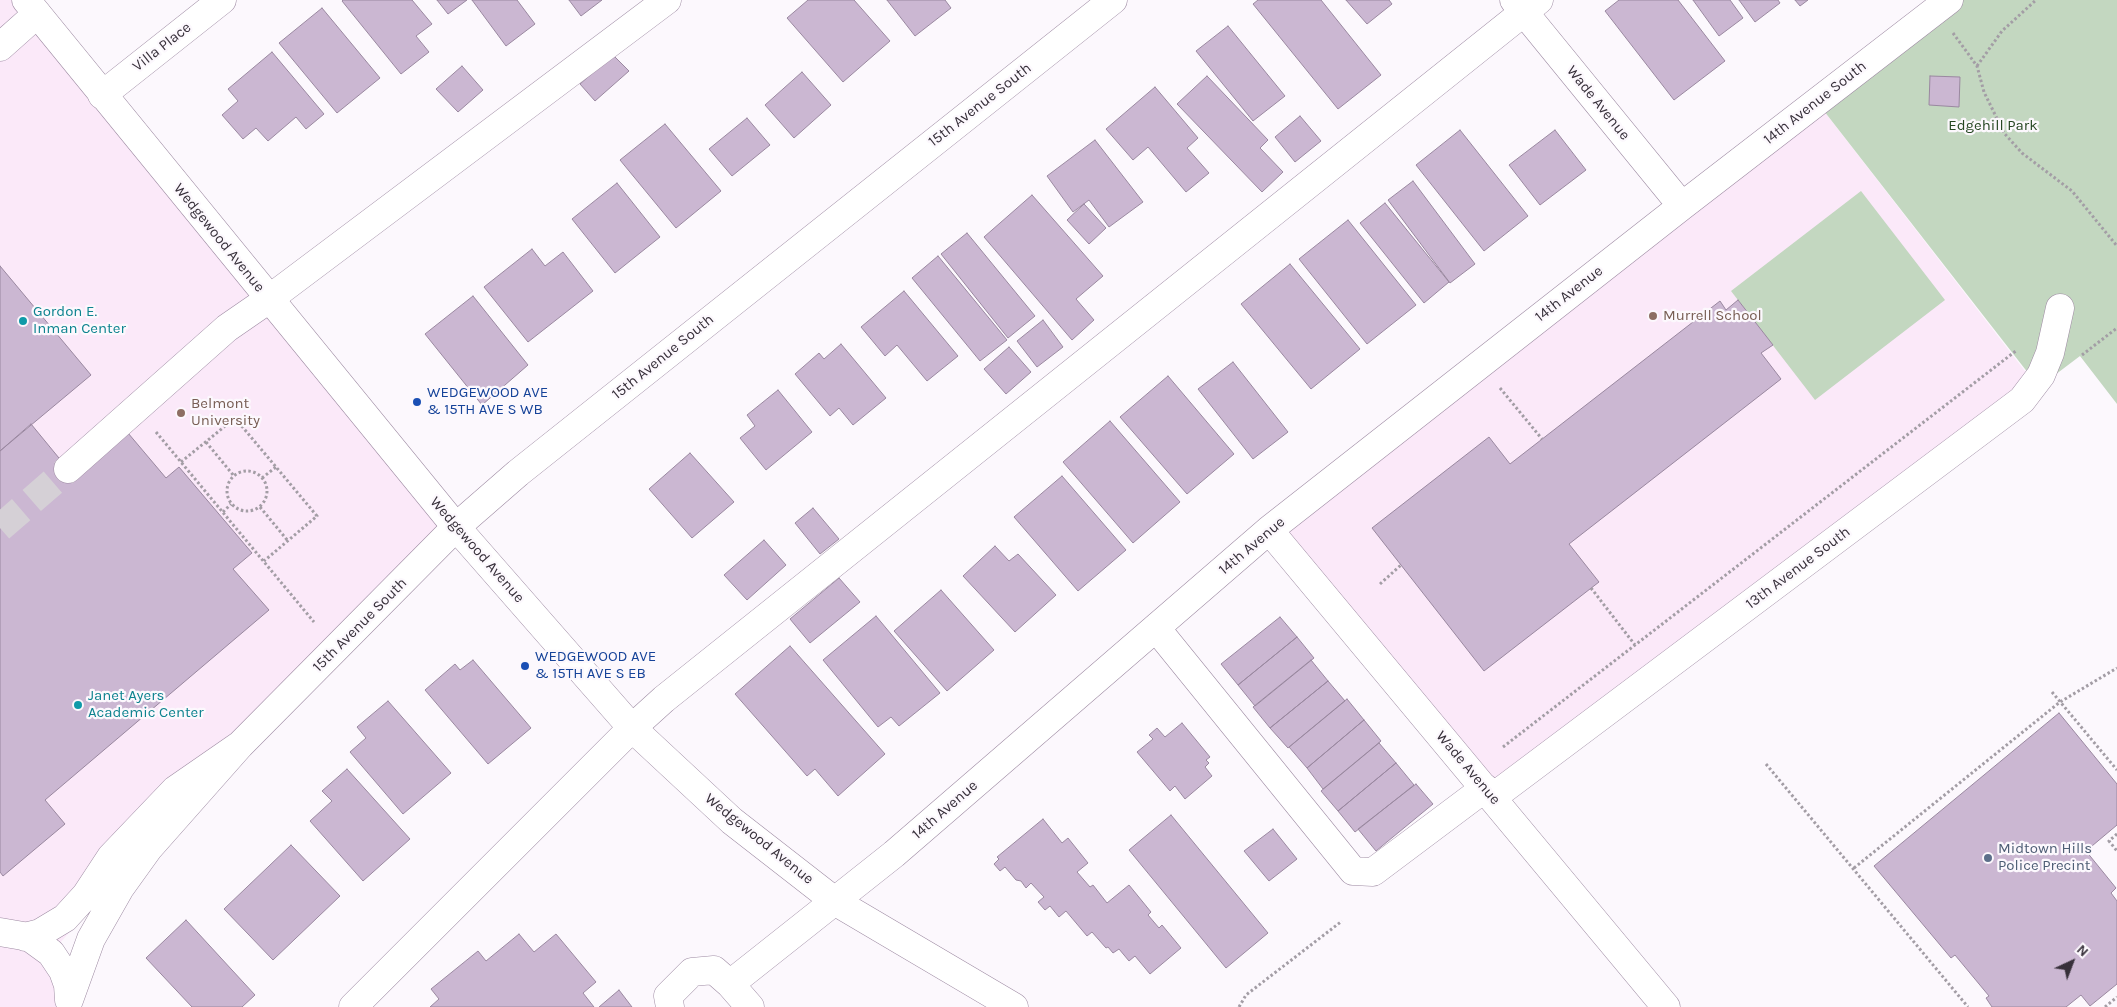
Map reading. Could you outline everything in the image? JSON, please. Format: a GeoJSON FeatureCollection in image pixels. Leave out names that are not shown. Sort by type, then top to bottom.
{"type":"FeatureCollection","features":[{"type":"Feature","properties":{"kind":"street","name":"Villa Place"},"geometry":{"type":"LineString","coordinates":[[102,94],[222,0]]}},
{"type":"Feature","properties":{"kind":"street"},"geometry":{"type":"LineString","coordinates":[[68,469],[227,328],[269,299],[667,0]]}},
{"type":"Feature","properties":{"kind":"street","name":"15th Avenue South"},"geometry":{"type":"LineString","coordinates":[[69,1003],[91,939],[120,888],[148,849],[240,745],[456,527],[526,467],[1113,0]]}},
{"type":"Feature","properties":{"kind":"street"},"geometry":{"type":"LineString","coordinates":[[353,1007],[632,728],[674,691],[1526,4]]}},
{"type":"Feature","properties":{"kind":"street","name":"Wade Avenue"},"geometry":{"type":"LineString","coordinates":[[1526,4],[1682,206]]}},
{"type":"Feature","properties":{"kind":"street","name":"14th Avenue South"},"geometry":{"type":"LineString","coordinates":[[1682,206],[1942,5]]}},
{"type":"Feature","properties":{"kind":"street","name":"Wedgewood Avenue"},"geometry":{"type":"LineString","coordinates":[[32,7],[456,527],[632,728],[732,821],[836,902],[1014,1007]]}},
{"type":"Feature","properties":{"kind":"street"},"geometry":{"type":"LineString","coordinates":[[0,47],[32,7]]}},
{"type":"Feature","properties":{"kind":"street","name":"14th Avenue"},"geometry":{"type":"LineString","coordinates":[[730,984],[836,902],[1269,530],[1682,206]]}},
{"type":"Feature","properties":{"kind":"street","name":"13th Avenue South"},"geometry":{"type":"LineString","coordinates":[[1156,628],[1353,871],[1373,872],[1489,792],[2022,400],[2041,375],[2050,353],[2060,308]]}},
{"type":"Feature","properties":{"kind":"street","name":"Wade Avenue"},"geometry":{"type":"LineString","coordinates":[[1269,530],[1666,1007]]}},
{"type":"Feature","properties":{"kind":"street","name":"15th Avenue South"},"geometry":{"type":"LineString","coordinates":[[7,933],[40,934],[65,918],[86,895],[111,857],[175,790],[240,745]]}},
{"type":"Feature","properties":{"kind":"street"},"geometry":{"type":"LineString","coordinates":[[7,933],[41,944],[59,964],[68,985],[69,1003]]}},
{"type":"Feature","properties":{"kind":"street"},"geometry":{"type":"LineString","coordinates":[[670,1007],[668,996],[692,972],[714,970],[730,984],[750,1007]]}},
{"type":"Feature","properties":{"kind":"path"},"geometry":{"type":"LineString","coordinates":[[1977,66],[2002,31],[2036,0]]}},
{"type":"Feature","properties":{"kind":"path"},"geometry":{"type":"LineString","coordinates":[[1942,5],[1977,66],[1988,102],[2004,133],[2022,153],[2072,191],[2117,246]]}},
{"type":"Feature","properties":{"kind":"path"},"geometry":{"type":"LineString","coordinates":[[1503,747],[2018,349]]}},
{"type":"Feature","properties":{"kind":"path"},"geometry":{"type":"LineString","coordinates":[[1500,388],[1542,439]]}},
{"type":"Feature","properties":{"kind":"path"},"geometry":{"type":"LineString","coordinates":[[181,462],[235,418],[317,516],[264,561]]}},
{"type":"Feature","properties":{"kind":"path"},"geometry":{"type":"LineString","coordinates":[[152,428],[314,622]]}},
{"type":"Feature","properties":{"kind":"path"},"geometry":{"type":"LineString","coordinates":[[206,442],[234,476]]}},
{"type":"Feature","properties":{"kind":"path"},"geometry":{"type":"LineString","coordinates":[[262,478],[276,467]]}},
{"type":"Feature","properties":{"kind":"path"},"geometry":{"type":"LineString","coordinates":[[251,471],[262,478],[267,488],[260,507],[243,511],[231,504],[227,490],[234,476],[241,472],[251,471]]}},
{"type":"Feature","properties":{"kind":"path"},"geometry":{"type":"LineString","coordinates":[[223,512],[231,504]]}},
{"type":"Feature","properties":{"kind":"path"},"geometry":{"type":"LineString","coordinates":[[260,507],[288,541]]}},
{"type":"Feature","properties":{"kind":"path"},"geometry":{"type":"LineString","coordinates":[[1380,584],[1401,565]]}},
{"type":"Feature","properties":{"kind":"path"},"geometry":{"type":"LineString","coordinates":[[1591,588],[1634,645]]}},
{"type":"Feature","properties":{"kind":"path"},"geometry":{"type":"LineString","coordinates":[[1854,868],[2060,702],[2117,668]]}},
{"type":"Feature","properties":{"kind":"path"},"geometry":{"type":"LineString","coordinates":[[2052,692],[2117,770]]}},
{"type":"Feature","properties":{"kind":"path"},"geometry":{"type":"LineString","coordinates":[[1766,764],[1968,1007]]}},
{"type":"Feature","properties":{"kind":"path"},"geometry":{"type":"LineString","coordinates":[[2117,834],[2109,841],[2117,851]]}},
{"type":"Feature","properties":{"kind":"path"},"geometry":{"type":"LineString","coordinates":[[1239,1007],[1246,995],[1342,920]]}},
{"type":"Feature","properties":{"kind":"path"},"geometry":{"type":"LineString","coordinates":[[2105,1007],[2117,997]]}},
{"type":"Feature","properties":{"kind":"shaded area","name":"Belmont University"},"geometry":{"type":"Polygon","coordinates":[[[0,0],[28,0],[456,527],[191,796],[51,953],[68,1007],[0,1007],[0,0]]]}},
{"type":"Feature","properties":{"kind":"shaded area"},"geometry":{"type":"Polygon","coordinates":[[[1817,102],[2038,388],[1493,797],[1269,530],[1817,102]]]}},
{"type":"Feature","properties":{"kind":"green space","name":"Edgehill Park"},"geometry":{"type":"Polygon","coordinates":[[[1949,0],[2117,0],[2117,404],[2080,356],[2039,387],[1817,102],[1949,0]]]}},
{"type":"Feature","properties":{"kind":"green space"},"geometry":{"type":"Polygon","coordinates":[[[1861,191],[1945,300],[1815,400],[1731,291],[1861,191]]]}},
{"type":"Feature","properties":{"kind":"building"},"geometry":{"type":"Polygon","coordinates":[[[343,0],[412,0],[432,24],[416,36],[429,52],[401,74],[343,0]]]}},
{"type":"Feature","properties":{"kind":"building"},"geometry":{"type":"Polygon","coordinates":[[[437,0],[467,0],[448,14],[437,0]]]}},
{"type":"Feature","properties":{"kind":"building"},"geometry":{"type":"Polygon","coordinates":[[[472,0],[517,0],[535,24],[506,46],[472,0]]]}},
{"type":"Feature","properties":{"kind":"building"},"geometry":{"type":"Polygon","coordinates":[[[569,0],[602,0],[581,16],[569,0]]]}},
{"type":"Feature","properties":{"kind":"building"},"geometry":{"type":"Polygon","coordinates":[[[808,0],[854,0],[890,41],[843,82],[787,18],[808,0]]]}},
{"type":"Feature","properties":{"kind":"building"},"geometry":{"type":"Polygon","coordinates":[[[887,0],[945,0],[951,8],[915,36],[887,0]]]}},
{"type":"Feature","properties":{"kind":"building"},"geometry":{"type":"Polygon","coordinates":[[[1258,0],[1321,0],[1381,75],[1338,109],[1253,4],[1258,0]]]}},
{"type":"Feature","properties":{"kind":"building"},"geometry":{"type":"Polygon","coordinates":[[[1346,0],[1389,0],[1392,4],[1367,24],[1346,0]]]}},
{"type":"Feature","properties":{"kind":"building"},"geometry":{"type":"Polygon","coordinates":[[[1619,0],[1678,0],[1725,61],[1674,100],[1605,11],[1619,0]]]}},
{"type":"Feature","properties":{"kind":"building"},"geometry":{"type":"Polygon","coordinates":[[[1693,0],[1730,0],[1743,18],[1719,36],[1693,0]]]}},
{"type":"Feature","properties":{"kind":"building"},"geometry":{"type":"Polygon","coordinates":[[[1739,0],[1778,0],[1780,3],[1755,22],[1739,0]]]}},
{"type":"Feature","properties":{"kind":"building"},"geometry":{"type":"Polygon","coordinates":[[[1795,0],[1808,0],[1800,6],[1795,0]]]}},
{"type":"Feature","properties":{"kind":"building"},"geometry":{"type":"Polygon","coordinates":[[[322,8],[380,78],[337,113],[279,43],[322,8]]]}},
{"type":"Feature","properties":{"kind":"building"},"geometry":{"type":"Polygon","coordinates":[[[1228,26],[1285,96],[1253,121],[1196,51],[1228,26]]]}},
{"type":"Feature","properties":{"kind":"building"},"geometry":{"type":"Polygon","coordinates":[[[272,52],[324,114],[306,129],[296,117],[268,141],[256,128],[243,139],[222,115],[238,101],[228,89],[272,52]]]}},
{"type":"Feature","properties":{"kind":"building"},"geometry":{"type":"Polygon","coordinates":[[[613,55],[629,71],[595,101],[580,84],[613,55]]]}},
{"type":"Feature","properties":{"kind":"building"},"geometry":{"type":"Polygon","coordinates":[[[462,66],[483,90],[458,112],[436,89],[462,66]]]}},
{"type":"Feature","properties":{"kind":"building"},"geometry":{"type":"Polygon","coordinates":[[[802,72],[831,105],[794,138],[765,105],[802,72]]]}},
{"type":"Feature","properties":{"kind":"building"},"geometry":{"type":"Polygon","coordinates":[[[1207,76],[1268,140],[1260,148],[1283,172],[1262,192],[1177,104],[1207,76]]]}},
{"type":"Feature","properties":{"kind":"building"},"geometry":{"type":"Polygon","coordinates":[[[1930,76],[1960,77],[1959,107],[1929,105],[1930,76]]]}},
{"type":"Feature","properties":{"kind":"building"},"geometry":{"type":"Polygon","coordinates":[[[1155,87],[1198,138],[1187,148],[1209,173],[1186,192],[1148,147],[1133,160],[1106,129],[1155,87]]]}},
{"type":"Feature","properties":{"kind":"building"},"geometry":{"type":"Polygon","coordinates":[[[1300,116],[1321,141],[1295,162],[1275,137],[1300,116]]]}},
{"type":"Feature","properties":{"kind":"building"},"geometry":{"type":"Polygon","coordinates":[[[747,118],[770,145],[732,176],[709,149],[747,118]]]}},
{"type":"Feature","properties":{"kind":"building"},"geometry":{"type":"Polygon","coordinates":[[[665,124],[721,191],[676,228],[620,160],[665,124]]]}},
{"type":"Feature","properties":{"kind":"building"},"geometry":{"type":"Polygon","coordinates":[[[1460,130],[1528,216],[1484,251],[1416,165],[1460,130]]]}},
{"type":"Feature","properties":{"kind":"building"},"geometry":{"type":"Polygon","coordinates":[[[1555,130],[1586,170],[1540,205],[1509,165],[1555,130]]]}},
{"type":"Feature","properties":{"kind":"building"},"geometry":{"type":"Polygon","coordinates":[[[1095,140],[1143,202],[1109,227],[1089,200],[1073,212],[1047,176],[1095,140]]]}},
{"type":"Feature","properties":{"kind":"building"},"geometry":{"type":"Polygon","coordinates":[[[1413,181],[1475,264],[1450,283],[1388,200],[1413,181]]]}},
{"type":"Feature","properties":{"kind":"building"},"geometry":{"type":"Polygon","coordinates":[[[617,183],[660,237],[615,273],[572,219],[617,183]]]}},
{"type":"Feature","properties":{"kind":"building"},"geometry":{"type":"Polygon","coordinates":[[[1032,195],[1103,276],[1076,299],[1094,320],[1072,340],[984,237],[1032,195]]]}},
{"type":"Feature","properties":{"kind":"building"},"geometry":{"type":"Polygon","coordinates":[[[1385,203],[1449,282],[1424,303],[1360,223],[1385,203]]]}},
{"type":"Feature","properties":{"kind":"building"},"geometry":{"type":"Polygon","coordinates":[[[1084,204],[1106,228],[1089,244],[1067,220],[1084,204]]]}},
{"type":"Feature","properties":{"kind":"building"},"geometry":{"type":"Polygon","coordinates":[[[1348,220],[1416,305],[1367,344],[1299,259],[1348,220]]]}},
{"type":"Feature","properties":{"kind":"building"},"geometry":{"type":"Polygon","coordinates":[[[967,233],[1035,316],[1008,338],[941,254],[967,233]]]}},
{"type":"Feature","properties":{"kind":"building"},"geometry":{"type":"Polygon","coordinates":[[[532,249],[545,266],[563,252],[593,291],[528,342],[484,287],[532,249]]]}},
{"type":"Feature","properties":{"kind":"building"},"geometry":{"type":"Polygon","coordinates":[[[938,256],[1007,340],[980,361],[912,278],[938,256]]]}},
{"type":"Feature","properties":{"kind":"building"},"geometry":{"type":"Polygon","coordinates":[[[1290,264],[1360,349],[1311,389],[1241,304],[1290,264]]]}},
{"type":"Feature","properties":{"kind":"building","name":"Gordon E. Inman Center"},"geometry":{"type":"Polygon","coordinates":[[[0,266],[91,375],[0,451],[0,266]]]}},
{"type":"Feature","properties":{"kind":"building"},"geometry":{"type":"Polygon","coordinates":[[[904,291],[958,356],[927,381],[897,345],[885,356],[861,327],[904,291]]]}},
{"type":"Feature","properties":{"kind":"building"},"geometry":{"type":"Polygon","coordinates":[[[473,296],[528,365],[482,405],[425,334],[473,296]]]}},
{"type":"Feature","properties":{"kind":"building"},"geometry":{"type":"Polygon","coordinates":[[[1738,300],[1773,345],[1761,353],[1781,379],[1569,544],[1599,582],[1484,671],[1372,528],[1489,437],[1510,464],[1720,301],[1726,310],[1738,300]]]}},
{"type":"Feature","properties":{"kind":"building"},"geometry":{"type":"Polygon","coordinates":[[[1043,320],[1063,347],[1037,367],[1017,341],[1043,320]]]}},
{"type":"Feature","properties":{"kind":"building"},"geometry":{"type":"Polygon","coordinates":[[[841,344],[886,398],[853,425],[839,408],[830,416],[795,374],[819,353],[824,359],[841,344]]]}},
{"type":"Feature","properties":{"kind":"building"},"geometry":{"type":"Polygon","coordinates":[[[1009,347],[1031,372],[1006,394],[984,369],[1009,347]]]}},
{"type":"Feature","properties":{"kind":"building"},"geometry":{"type":"Polygon","coordinates":[[[1233,362],[1288,432],[1253,459],[1198,389],[1233,362]]]}},
{"type":"Feature","properties":{"kind":"building"},"geometry":{"type":"Polygon","coordinates":[[[1168,376],[1234,454],[1187,494],[1120,417],[1168,376]]]}},
{"type":"Feature","properties":{"kind":"building"},"geometry":{"type":"Polygon","coordinates":[[[778,390],[812,432],[766,470],[740,438],[755,426],[747,415],[778,390]]]}},
{"type":"Feature","properties":{"kind":"building"},"geometry":{"type":"Polygon","coordinates":[[[1110,421],[1180,502],[1133,543],[1063,462],[1110,421]]]}},
{"type":"Feature","properties":{"kind":"building","name":"Janet Ayers Academic Center"},"geometry":{"type":"Polygon","coordinates":[[[31,424],[68,469],[128,433],[166,478],[179,467],[252,553],[233,569],[269,610],[45,800],[65,824],[3,876],[0,872],[0,451],[31,424]]]}},
{"type":"Feature","properties":{"kind":"building"},"geometry":{"type":"Polygon","coordinates":[[[690,453],[734,502],[692,538],[649,489],[690,453]]]}},
{"type":"Feature","properties":{"kind":"building"},"geometry":{"type":"Polygon","coordinates":[[[1062,476],[1126,550],[1078,591],[1014,517],[1062,476]]]}},
{"type":"Feature","properties":{"kind":"building"},"geometry":{"type":"Polygon","coordinates":[[[813,508],[839,539],[820,554],[795,523],[813,508]]]}},
{"type":"Feature","properties":{"kind":"building"},"geometry":{"type":"Polygon","coordinates":[[[764,540],[786,565],[747,600],[724,575],[764,540]]]}},
{"type":"Feature","properties":{"kind":"building"},"geometry":{"type":"Polygon","coordinates":[[[995,546],[1009,561],[1018,554],[1056,595],[1015,632],[963,576],[995,546]]]}},
{"type":"Feature","properties":{"kind":"building"},"geometry":{"type":"Polygon","coordinates":[[[839,578],[860,602],[810,643],[790,619],[839,578]]]}},
{"type":"Feature","properties":{"kind":"building"},"geometry":{"type":"Polygon","coordinates":[[[941,590],[994,650],[947,691],[894,631],[941,590]]]}},
{"type":"Feature","properties":{"kind":"building"},"geometry":{"type":"Polygon","coordinates":[[[876,616],[940,693],[899,726],[891,717],[878,727],[823,660],[876,616]]]}},
{"type":"Feature","properties":{"kind":"building"},"geometry":{"type":"Polygon","coordinates":[[[1280,617],[1297,637],[1238,685],[1221,664],[1280,617]]]}},
{"type":"Feature","properties":{"kind":"building"},"geometry":{"type":"Polygon","coordinates":[[[1297,637],[1314,658],[1255,706],[1238,685],[1297,637]]]}},
{"type":"Feature","properties":{"kind":"building"},"geometry":{"type":"Polygon","coordinates":[[[790,646],[885,754],[838,796],[815,769],[807,776],[735,694],[790,646]]]}},
{"type":"Feature","properties":{"kind":"building"},"geometry":{"type":"Polygon","coordinates":[[[473,660],[531,728],[488,764],[425,690],[455,664],[460,670],[473,660]]]}},
{"type":"Feature","properties":{"kind":"building"},"geometry":{"type":"Polygon","coordinates":[[[1311,660],[1328,681],[1270,728],[1253,707],[1311,660]]]}},
{"type":"Feature","properties":{"kind":"building"},"geometry":{"type":"Polygon","coordinates":[[[1328,681],[1345,701],[1288,748],[1270,728],[1328,681]]]}},
{"type":"Feature","properties":{"kind":"building"},"geometry":{"type":"Polygon","coordinates":[[[1347,699],[1364,720],[1307,768],[1289,747],[1347,699]]]}},
{"type":"Feature","properties":{"kind":"building"},"geometry":{"type":"Polygon","coordinates":[[[388,701],[451,773],[403,814],[350,752],[366,738],[357,727],[388,701]]]}},
{"type":"Feature","properties":{"kind":"building","name":"Midtown Hills Police Precint"},"geometry":{"type":"Polygon","coordinates":[[[2059,713],[2117,784],[2117,825],[2086,851],[2116,888],[2111,893],[2117,901],[2117,984],[2090,1006],[2081,995],[2066,1007],[1992,1007],[1986,998],[1989,996],[1955,955],[1951,958],[1874,866],[2059,713]]]}},
{"type":"Feature","properties":{"kind":"building"},"geometry":{"type":"Polygon","coordinates":[[[1364,720],[1381,741],[1323,789],[1307,768],[1364,720]]]}},
{"type":"Feature","properties":{"kind":"building"},"geometry":{"type":"Polygon","coordinates":[[[1182,723],[1210,757],[1206,760],[1209,763],[1205,767],[1212,776],[1185,799],[1175,786],[1170,791],[1137,752],[1153,739],[1149,735],[1157,728],[1165,737],[1182,723]]]}},
{"type":"Feature","properties":{"kind":"building"},"geometry":{"type":"Polygon","coordinates":[[[1379,743],[1396,763],[1338,811],[1321,791],[1379,743]]]}},
{"type":"Feature","properties":{"kind":"building"},"geometry":{"type":"Polygon","coordinates":[[[1396,763],[1414,785],[1355,832],[1338,811],[1396,763]]]}},
{"type":"Feature","properties":{"kind":"building"},"geometry":{"type":"Polygon","coordinates":[[[347,769],[410,839],[363,881],[310,821],[332,801],[322,791],[347,769]]]}},
{"type":"Feature","properties":{"kind":"building"},"geometry":{"type":"Polygon","coordinates":[[[1416,784],[1433,804],[1376,851],[1358,829],[1416,784]]]}},
{"type":"Feature","properties":{"kind":"building"},"geometry":{"type":"Polygon","coordinates":[[[1171,815],[1268,933],[1226,968],[1129,850],[1171,815]]]}},
{"type":"Feature","properties":{"kind":"building"},"geometry":{"type":"Polygon","coordinates":[[[1043,819],[1062,843],[1068,838],[1088,863],[1077,872],[1090,887],[1093,885],[1107,903],[1129,885],[1151,912],[1148,915],[1159,928],[1162,925],[1181,948],[1150,974],[1135,956],[1129,961],[1119,949],[1113,953],[1108,947],[1106,948],[1092,932],[1087,936],[1066,911],[1059,917],[1050,906],[1045,910],[1038,902],[1044,897],[1031,883],[1026,888],[1005,867],[1000,871],[994,864],[999,859],[997,857],[1043,819]]]}},
{"type":"Feature","properties":{"kind":"building"},"geometry":{"type":"Polygon","coordinates":[[[1273,829],[1297,859],[1269,881],[1244,851],[1273,829]]]}},
{"type":"Feature","properties":{"kind":"building"},"geometry":{"type":"Polygon","coordinates":[[[291,845],[340,896],[273,960],[224,909],[291,845]]]}},
{"type":"Feature","properties":{"kind":"building"},"geometry":{"type":"Polygon","coordinates":[[[186,920],[255,995],[242,1007],[192,1007],[146,958],[186,920]]]}},
{"type":"Feature","properties":{"kind":"building"},"geometry":{"type":"Polygon","coordinates":[[[519,934],[534,952],[556,934],[596,982],[583,993],[594,1007],[430,1007],[439,999],[431,989],[478,951],[486,961],[519,934]]]}},
{"type":"Feature","properties":{"kind":"building"},"geometry":{"type":"Polygon","coordinates":[[[619,990],[632,1007],[599,1007],[619,990]]]}},
{"type":"Feature","properties":{"kind":"tunnel"},"geometry":{"type":"LineString","coordinates":[[0,528],[68,469]]}},
{"type":"Feature","properties":{"kind":"place","name":"Murrell School"},"geometry":{"type":"Point","coordinates":[1653,316]}},
{"type":"Feature","properties":{"kind":"place","name":"Gordon E. Inman Center"},"geometry":{"type":"Point","coordinates":[23,321]}},
{"type":"Feature","properties":{"kind":"place","name":"WEDGEWOOD AVE & 15TH AVE S WB"},"geometry":{"type":"Point","coordinates":[417,402]}},
{"type":"Feature","properties":{"kind":"place","name":"Belmont University"},"geometry":{"type":"Point","coordinates":[181,413]}},
{"type":"Feature","properties":{"kind":"place","name":"WEDGEWOOD AVE & 15TH AVE S EB"},"geometry":{"type":"Point","coordinates":[525,666]}},
{"type":"Feature","properties":{"kind":"place","name":"Janet Ayers Academic Center"},"geometry":{"type":"Point","coordinates":[78,705]}},
{"type":"Feature","properties":{"kind":"place","name":"Midtown Hills Police Precint"},"geometry":{"type":"Point","coordinates":[1988,858]}}]}
